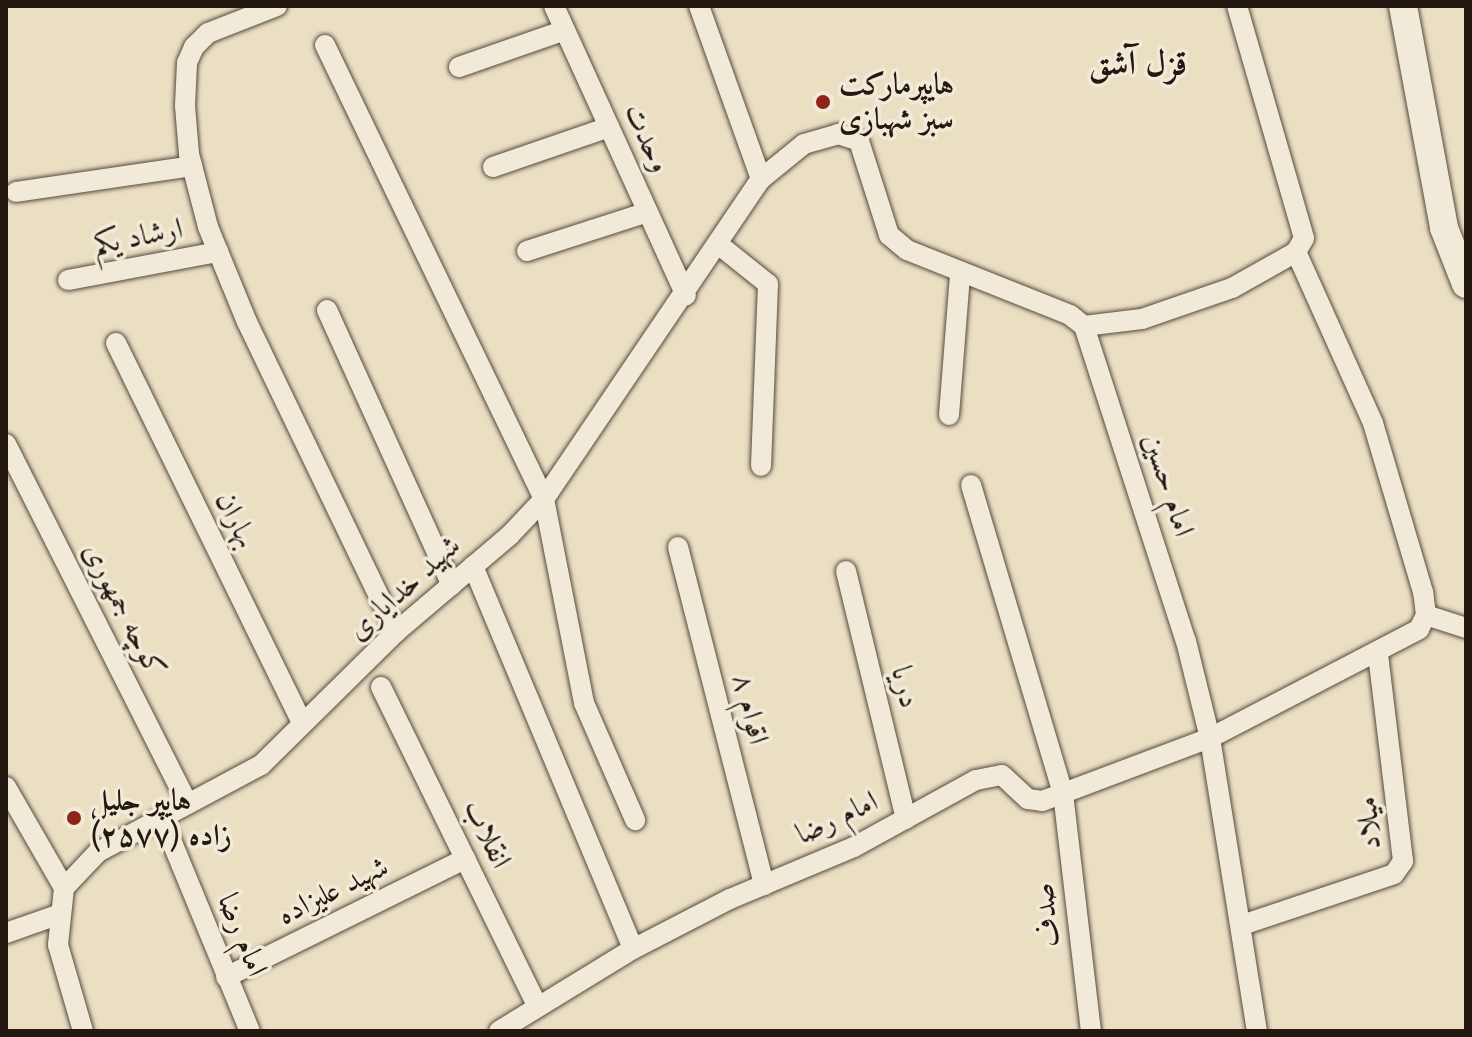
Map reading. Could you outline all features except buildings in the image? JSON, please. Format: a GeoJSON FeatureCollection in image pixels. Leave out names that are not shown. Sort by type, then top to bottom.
{"type":"FeatureCollection","features":[{"type":"Feature","properties":{"kind":"street"},"geometry":{"type":"LineString","coordinates":[[277,6],[208,33],[194,47],[187,63],[185,106],[192,166],[218,252],[296,430],[396,632]]}},
{"type":"Feature","properties":{"kind":"street","name":"وحدت"},"geometry":{"type":"LineString","coordinates":[[554,6],[686,295]]}},
{"type":"Feature","properties":{"kind":"street"},"geometry":{"type":"LineString","coordinates":[[699,6],[761,179]]}},
{"type":"Feature","properties":{"kind":"street"},"geometry":{"type":"LineString","coordinates":[[949,415],[960,274],[1070,315],[1084,326],[1142,319],[1232,288],[1296,252],[1304,238],[1301,224],[1237,6]]}},
{"type":"Feature","properties":{"kind":"street"},"geometry":{"type":"LineString","coordinates":[[1403,6],[1444,228],[1466,284]]}},
{"type":"Feature","properties":{"kind":"street"},"geometry":{"type":"LineString","coordinates":[[459,67],[565,30]]}},
{"type":"Feature","properties":{"kind":"street"},"geometry":{"type":"LineString","coordinates":[[325,45],[544,499],[584,703],[635,820]]}},
{"type":"Feature","properties":{"kind":"street"},"geometry":{"type":"LineString","coordinates":[[493,167],[609,127]]}},
{"type":"Feature","properties":{"kind":"street","name":"شهید خدایاری"},"geometry":{"type":"LineString","coordinates":[[64,888],[98,852],[261,765],[396,632],[452,585],[544,499],[686,295],[761,179],[804,144],[838,134],[859,141],[889,235],[928,262],[960,274]]}},
{"type":"Feature","properties":{"kind":"street"},"geometry":{"type":"LineString","coordinates":[[16,192],[192,166]]}},
{"type":"Feature","properties":{"kind":"street"},"geometry":{"type":"LineString","coordinates":[[527,251],[648,212]]}},
{"type":"Feature","properties":{"kind":"street"},"geometry":{"type":"LineString","coordinates":[[718,244],[768,284],[761,466]]}},
{"type":"Feature","properties":{"kind":"street","name":"ارشاد یکم"},"geometry":{"type":"LineString","coordinates":[[68,280],[218,252]]}},
{"type":"Feature","properties":{"kind":"street"},"geometry":{"type":"LineString","coordinates":[[1296,252],[1373,423],[1426,615],[1466,628]]}},
{"type":"Feature","properties":{"kind":"street"},"geometry":{"type":"LineString","coordinates":[[327,310],[452,585]]}},
{"type":"Feature","properties":{"kind":"street","name":"امام حسین"},"geometry":{"type":"LineString","coordinates":[[1084,326],[1186,641],[1210,738],[1257,1031]]}},
{"type":"Feature","properties":{"kind":"street","name":"بهاران"},"geometry":{"type":"LineString","coordinates":[[116,343],[303,724]]}},
{"type":"Feature","properties":{"kind":"street","name":"کوچه جمهوری"},"geometry":{"type":"LineString","coordinates":[[6,444],[188,804]]}},
{"type":"Feature","properties":{"kind":"street","name":"صدف"},"geometry":{"type":"LineString","coordinates":[[971,485],[1063,793],[1091,1031]]}},
{"type":"Feature","properties":{"kind":"street","name":"اقوام ۸"},"geometry":{"type":"LineString","coordinates":[[678,547],[764,885]]}},
{"type":"Feature","properties":{"kind":"street"},"geometry":{"type":"LineString","coordinates":[[473,566],[633,949]]}},
{"type":"Feature","properties":{"kind":"street","name":"دریا"},"geometry":{"type":"LineString","coordinates":[[846,571],[906,819]]}},
{"type":"Feature","properties":{"kind":"street","name":"امام رضا"},"geometry":{"type":"LineString","coordinates":[[499,1031],[633,949],[906,819],[991,774],[1002,775],[1028,799],[1042,801],[1210,738],[1378,653],[1419,629],[1426,615]]}},
{"type":"Feature","properties":{"kind":"street","name":"میلاد"},"geometry":{"type":"LineString","coordinates":[[1242,925],[1394,874],[1403,861],[1378,653]]}},
{"type":"Feature","properties":{"kind":"street","name":"انقلاب"},"geometry":{"type":"LineString","coordinates":[[381,687],[538,1007]]}},
{"type":"Feature","properties":{"kind":"street"},"geometry":{"type":"LineString","coordinates":[[6,787],[64,888],[58,945],[83,1031]]}},
{"type":"Feature","properties":{"kind":"street","name":"امام رضا"},"geometry":{"type":"LineString","coordinates":[[162,818],[250,1031]]}},
{"type":"Feature","properties":{"kind":"street","name":"شهید علیزاده"},"geometry":{"type":"LineString","coordinates":[[226,977],[465,859]]}},
{"type":"Feature","properties":{"kind":"street"},"geometry":{"type":"LineString","coordinates":[[6,933],[60,914]]}},
{"type":"Feature","properties":{"kind":"place","name":"هایپرمارکت سبز شهبازی"},"geometry":{"type":"Point","coordinates":[823,102]}},
{"type":"Feature","properties":{"kind":"place","name":"هایپر جلیل زاده (۲۵۷۷)"},"geometry":{"type":"Point","coordinates":[74,818]}},
{"type":"Feature","properties":{"kind":"district","name":"قزل آشق"},"geometry":{"type":"Point","coordinates":[1138,64]}}]}
